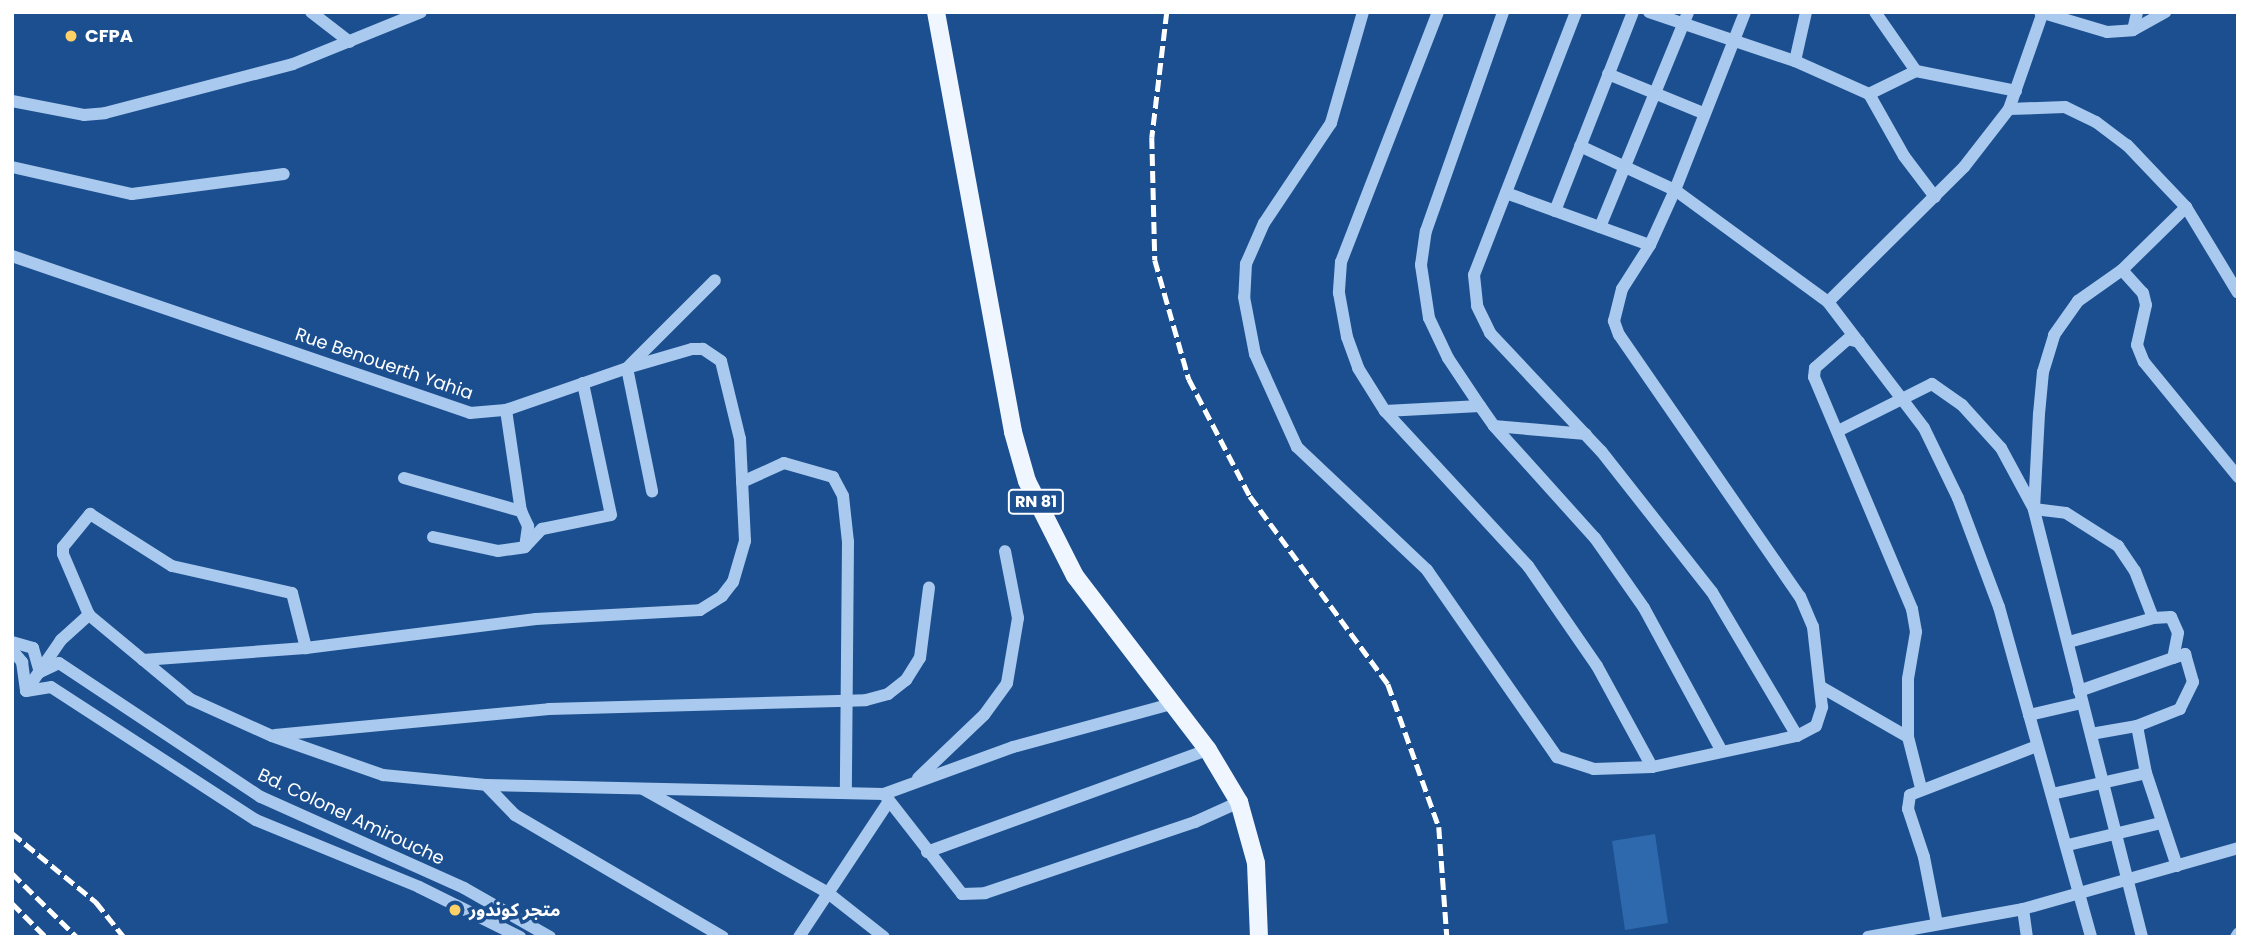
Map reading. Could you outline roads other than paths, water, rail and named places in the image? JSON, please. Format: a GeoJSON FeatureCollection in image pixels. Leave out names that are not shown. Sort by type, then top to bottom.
{"type":"FeatureCollection","features":[{"type":"Feature","properties":{"kind":"main road","name":"RN 81"},"geometry":{"type":"LineString","coordinates":[[936,12],[1013,432],[1027,481],[1075,576],[1208,750],[1239,802],[1256,863],[1259,937]]}},
{"type":"Feature","properties":{"kind":"street"},"geometry":{"type":"LineString","coordinates":[[311,12],[350,42]]}},
{"type":"Feature","properties":{"kind":"street"},"geometry":{"type":"LineString","coordinates":[[12,102],[84,115],[105,113],[293,64],[421,12]]}},
{"type":"Feature","properties":{"kind":"street"},"geometry":{"type":"LineString","coordinates":[[1363,12],[1331,123],[1264,223],[1246,264],[1244,297],[1255,354],[1297,447],[1427,570],[1557,757],[1594,769],[1651,767],[1797,736],[1816,726],[1821,687],[1813,627],[1800,597],[1619,335],[1613,311],[1650,245],[1675,190],[1703,113],[1745,12]]}},
{"type":"Feature","properties":{"kind":"street"},"geometry":{"type":"LineString","coordinates":[[1438,12],[1341,262],[1339,293],[1347,337],[1358,369],[1385,411],[1528,566],[1597,666],[1651,767]]}},
{"type":"Feature","properties":{"kind":"street"},"geometry":{"type":"LineString","coordinates":[[1503,12],[1426,231],[1421,265],[1429,318],[1448,358],[1494,426],[1595,538],[1644,608],[1721,750]]}},
{"type":"Feature","properties":{"kind":"street"},"geometry":{"type":"LineString","coordinates":[[1576,12],[1474,275],[1477,306],[1490,334],[1586,434],[1712,592],[1797,736]]}},
{"type":"Feature","properties":{"kind":"street"},"geometry":{"type":"LineString","coordinates":[[1555,211],[1633,12]]}},
{"type":"Feature","properties":{"kind":"street"},"geometry":{"type":"LineString","coordinates":[[1649,12],[1686,18],[1733,42],[1795,61],[1868,94],[1904,156],[1935,197]]}},
{"type":"Feature","properties":{"kind":"street"},"geometry":{"type":"LineString","coordinates":[[1795,61],[1806,12]]}},
{"type":"Feature","properties":{"kind":"street"},"geometry":{"type":"LineString","coordinates":[[1875,12],[1916,71]]}},
{"type":"Feature","properties":{"kind":"street"},"geometry":{"type":"LineString","coordinates":[[2133,30],[2137,12]]}},
{"type":"Feature","properties":{"kind":"street"},"geometry":{"type":"LineString","coordinates":[[1828,302],[1935,197],[2009,109],[2042,13],[2082,28],[2133,30],[2165,12]]}},
{"type":"Feature","properties":{"kind":"street"},"geometry":{"type":"LineString","coordinates":[[1600,227],[1686,18]]}},
{"type":"Feature","properties":{"kind":"street"},"geometry":{"type":"LineString","coordinates":[[1868,94],[1916,71],[2015,91]]}},
{"type":"Feature","properties":{"kind":"street"},"geometry":{"type":"LineString","coordinates":[[1608,74],[1703,113]]}},
{"type":"Feature","properties":{"kind":"street"},"geometry":{"type":"LineString","coordinates":[[2009,109],[2065,107],[2096,122],[2155,169],[2186,207],[2238,293]]}},
{"type":"Feature","properties":{"kind":"street"},"geometry":{"type":"LineString","coordinates":[[1580,146],[1675,190],[1828,302],[1924,428],[1958,498],[1999,607],[2037,746],[2068,845],[2078,895],[2091,937]]}},
{"type":"Feature","properties":{"kind":"street"},"geometry":{"type":"LineString","coordinates":[[12,167],[132,194],[284,174]]}},
{"type":"Feature","properties":{"kind":"street"},"geometry":{"type":"LineString","coordinates":[[1506,193],[1650,245]]}},
{"type":"Feature","properties":{"kind":"street"},"geometry":{"type":"LineString","coordinates":[[2034,509],[2043,372],[2054,335],[2078,301],[2122,271],[2186,207]]}},
{"type":"Feature","properties":{"kind":"street","name":"Rue Benouerth Yahia"},"geometry":{"type":"LineString","coordinates":[[12,257],[470,413],[506,410],[627,368],[692,349],[703,349],[721,361],[740,439],[742,482]]}},
{"type":"Feature","properties":{"kind":"street"},"geometry":{"type":"LineString","coordinates":[[2122,271],[2143,293],[2146,305],[2137,345],[2144,362],[2238,477]]}},
{"type":"Feature","properties":{"kind":"street"},"geometry":{"type":"LineString","coordinates":[[652,491],[627,368],[715,281]]}},
{"type":"Feature","properties":{"kind":"street"},"geometry":{"type":"LineString","coordinates":[[1859,342],[1848,339],[1813,372],[1840,430],[1912,609],[1916,632],[1908,679],[1908,737],[1921,788]]}},
{"type":"Feature","properties":{"kind":"street"},"geometry":{"type":"LineString","coordinates":[[433,537],[498,551],[526,547],[542,529],[611,515],[583,383]]}},
{"type":"Feature","properties":{"kind":"street"},"geometry":{"type":"LineString","coordinates":[[1840,430],[1931,384],[1948,392],[2001,448],[2034,509],[2069,642],[2113,835],[2128,880],[2142,937]]}},
{"type":"Feature","properties":{"kind":"street"},"geometry":{"type":"LineString","coordinates":[[1385,411],[1480,406]]}},
{"type":"Feature","properties":{"kind":"street"},"geometry":{"type":"LineString","coordinates":[[506,410],[521,511],[528,526],[526,547]]}},
{"type":"Feature","properties":{"kind":"street"},"geometry":{"type":"LineString","coordinates":[[1494,426],[1586,434]]}},
{"type":"Feature","properties":{"kind":"street"},"geometry":{"type":"LineString","coordinates":[[143,660],[306,648],[536,619],[700,610],[733,583],[745,541],[742,482],[784,463],[833,477],[843,496],[848,542],[846,792]]}},
{"type":"Feature","properties":{"kind":"street"},"geometry":{"type":"LineString","coordinates":[[404,478],[521,511]]}},
{"type":"Feature","properties":{"kind":"street"},"geometry":{"type":"LineString","coordinates":[[2034,509],[2066,513],[2118,547],[2135,571],[2152,618]]}},
{"type":"Feature","properties":{"kind":"street"},"geometry":{"type":"LineString","coordinates":[[306,648],[292,593],[172,566],[90,514],[63,547],[62,554],[89,615],[190,699],[272,736],[383,775],[486,785],[846,792],[886,797],[913,784],[1013,747],[1171,704]]}},
{"type":"Feature","properties":{"kind":"street"},"geometry":{"type":"LineString","coordinates":[[913,784],[984,715],[1007,683],[1018,618],[1005,551]]}},
{"type":"Feature","properties":{"kind":"street"},"geometry":{"type":"LineString","coordinates":[[272,736],[549,709],[846,702],[888,694],[906,680],[920,658],[929,588]]}},
{"type":"Feature","properties":{"kind":"street"},"geometry":{"type":"LineString","coordinates":[[26,691],[61,640],[89,615]]}},
{"type":"Feature","properties":{"kind":"street"},"geometry":{"type":"LineString","coordinates":[[2069,642],[2152,618],[2171,617],[2178,633],[2173,657]]}},
{"type":"Feature","properties":{"kind":"street"},"geometry":{"type":"LineString","coordinates":[[12,642],[33,648],[40,672]]}},
{"type":"Feature","properties":{"kind":"street"},"geometry":{"type":"LineString","coordinates":[[12,650],[22,662],[26,691]]}},
{"type":"Feature","properties":{"kind":"street"},"geometry":{"type":"LineString","coordinates":[[2029,715],[2185,654],[2192,686],[2180,709],[2137,726],[2091,734]]}},
{"type":"Feature","properties":{"kind":"street","name":"Bd. Colonel Amirouche"},"geometry":{"type":"LineString","coordinates":[[40,672],[59,663],[261,797],[464,888],[550,937]]}},
{"type":"Feature","properties":{"kind":"street","name":"Bd. Colonel Amirouche"},"geometry":{"type":"LineString","coordinates":[[26,691],[51,687],[256,820],[418,887],[520,937]]}},
{"type":"Feature","properties":{"kind":"street"},"geometry":{"type":"LineString","coordinates":[[1821,687],[1908,737]]}},
{"type":"Feature","properties":{"kind":"street"},"geometry":{"type":"LineString","coordinates":[[2137,726],[2146,773],[2177,866]]}},
{"type":"Feature","properties":{"kind":"street"},"geometry":{"type":"LineString","coordinates":[[1937,924],[1924,857],[1908,809],[1910,795],[1921,788],[2037,746]]}},
{"type":"Feature","properties":{"kind":"street"},"geometry":{"type":"LineString","coordinates":[[927,852],[1208,750]]}},
{"type":"Feature","properties":{"kind":"street"},"geometry":{"type":"LineString","coordinates":[[2052,794],[2146,773]]}},
{"type":"Feature","properties":{"kind":"street"},"geometry":{"type":"LineString","coordinates":[[486,785],[529,824],[723,937]]}},
{"type":"Feature","properties":{"kind":"street"},"geometry":{"type":"LineString","coordinates":[[642,788],[828,893],[884,937]]}},
{"type":"Feature","properties":{"kind":"street"},"geometry":{"type":"LineString","coordinates":[[886,797],[955,890],[972,895],[1195,822],[1239,802]]}},
{"type":"Feature","properties":{"kind":"street"},"geometry":{"type":"LineString","coordinates":[[799,937],[886,797]]}},
{"type":"Feature","properties":{"kind":"street"},"geometry":{"type":"LineString","coordinates":[[2068,845],[2161,824]]}},
{"type":"Feature","properties":{"kind":"street"},"geometry":{"type":"LineString","coordinates":[[1868,937],[2023,909],[2238,848]]}},
{"type":"Feature","properties":{"kind":"street"},"geometry":{"type":"LineString","coordinates":[[2023,909],[2027,937]]}},
{"type":"Feature","properties":{"kind":"railway"},"geometry":{"type":"LineString","coordinates":[[1167,12],[1152,137],[1155,260],[1189,379],[1250,496],[1388,684],[1439,827],[1447,937]]}},
{"type":"Feature","properties":{"kind":"railway"},"geometry":{"type":"LineString","coordinates":[[12,833],[96,902],[124,937]]}},
{"type":"Feature","properties":{"kind":"railway"},"geometry":{"type":"LineString","coordinates":[[12,873],[77,937]]}},
{"type":"Feature","properties":{"kind":"railway"},"geometry":{"type":"LineString","coordinates":[[12,903],[46,937]]}},
{"type":"Feature","properties":{"kind":"place","name":"CFPA"},"geometry":{"type":"Point","coordinates":[71,36]}},
{"type":"Feature","properties":{"kind":"place","name":"متجر كوندور"},"geometry":{"type":"Point","coordinates":[455,910]}}]}
